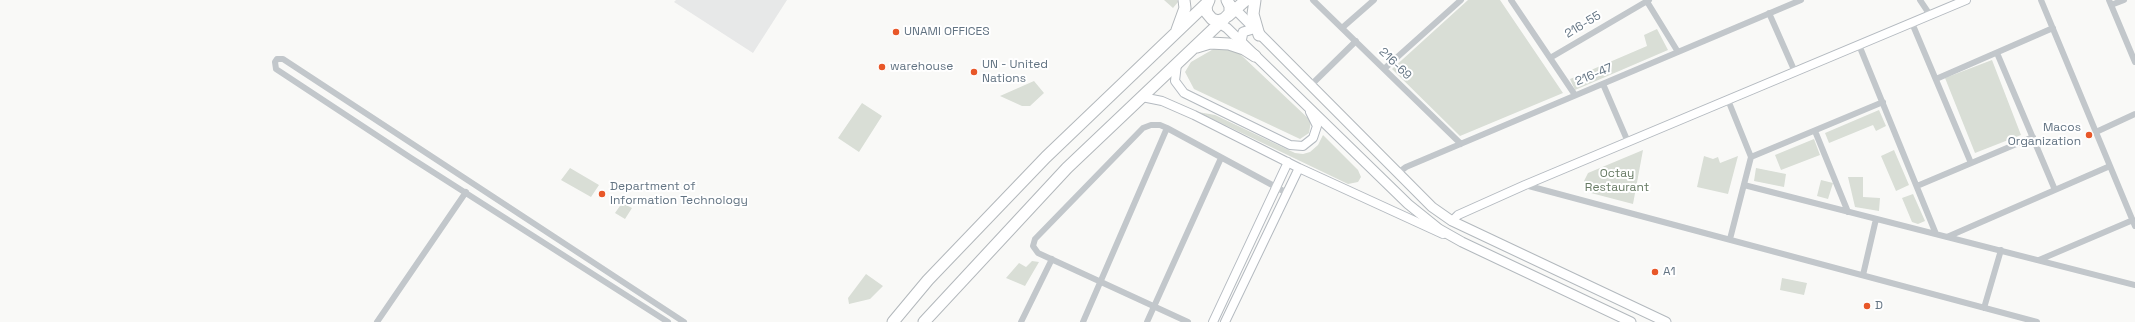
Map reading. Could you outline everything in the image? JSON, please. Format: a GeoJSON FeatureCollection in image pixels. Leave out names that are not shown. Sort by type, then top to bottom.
{"type":"FeatureCollection","features":[{"type":"Feature","properties":{"kind":"highway"},"geometry":{"type":"LineString","coordinates":[[1173,36],[1182,19],[1185,8],[1184,0]]}},
{"type":"Feature","properties":{"kind":"highway"},"geometry":{"type":"LineString","coordinates":[[893,322],[928,280],[1046,157],[1173,36],[1217,10],[1246,0]]}},
{"type":"Feature","properties":{"kind":"highway"},"geometry":{"type":"LineString","coordinates":[[1255,0],[1253,14],[1256,32]]}},
{"type":"Feature","properties":{"kind":"highway"},"geometry":{"type":"LineString","coordinates":[[924,322],[1067,168],[1194,47],[1217,10]]}},
{"type":"Feature","properties":{"kind":"highway"},"geometry":{"type":"LineString","coordinates":[[1194,47],[1210,43],[1229,44],[1244,49],[1255,56]]}},
{"type":"Feature","properties":{"kind":"main road"},"geometry":{"type":"LineString","coordinates":[[1217,10],[1256,32],[1432,207],[1452,221],[1666,322]]}},
{"type":"Feature","properties":{"kind":"main road"},"geometry":{"type":"LineString","coordinates":[[1217,10],[1241,42],[1255,56],[1408,204],[1439,229],[1462,242],[1631,322]]}},
{"type":"Feature","properties":{"kind":"main road"},"geometry":{"type":"LineString","coordinates":[[1241,42],[1243,32],[1256,32]]}},
{"type":"Feature","properties":{"kind":"street","name":"216-69"},"geometry":{"type":"LineString","coordinates":[[1313,0],[1461,144]]}},
{"type":"Feature","properties":{"kind":"street"},"geometry":{"type":"LineString","coordinates":[[1342,28],[1374,0]]}},
{"type":"Feature","properties":{"kind":"street"},"geometry":{"type":"LineString","coordinates":[[1384,69],[1461,0]]}},
{"type":"Feature","properties":{"kind":"street"},"geometry":{"type":"LineString","coordinates":[[1510,0],[1576,95]]}},
{"type":"Feature","properties":{"kind":"street"},"geometry":{"type":"LineString","coordinates":[[1647,0],[1678,52]]}},
{"type":"Feature","properties":{"kind":"street","name":"216-55"},"geometry":{"type":"LineString","coordinates":[[1550,58],[1647,0]]}},
{"type":"Feature","properties":{"kind":"street","name":"216-47"},"geometry":{"type":"LineString","coordinates":[[1398,173],[1406,167],[1801,0]]}},
{"type":"Feature","properties":{"kind":"street"},"geometry":{"type":"LineString","coordinates":[[1920,0],[1930,15]]}},
{"type":"Feature","properties":{"kind":"street"},"geometry":{"type":"LineString","coordinates":[[1452,221],[1458,215],[1525,185],[1966,0]]}},
{"type":"Feature","properties":{"kind":"street"},"geometry":{"type":"LineString","coordinates":[[2039,260],[2134,223],[2041,0]]}},
{"type":"Feature","properties":{"kind":"street"},"geometry":{"type":"LineString","coordinates":[[2124,0],[2110,3],[2135,62]]}},
{"type":"Feature","properties":{"kind":"street"},"geometry":{"type":"LineString","coordinates":[[1769,13],[1795,72]]}},
{"type":"Feature","properties":{"kind":"street"},"geometry":{"type":"LineString","coordinates":[[1912,23],[1971,163]]}},
{"type":"Feature","properties":{"kind":"street"},"geometry":{"type":"LineString","coordinates":[[1936,79],[2053,28]]}},
{"type":"Feature","properties":{"kind":"street"},"geometry":{"type":"LineString","coordinates":[[1310,86],[1356,42]]}},
{"type":"Feature","properties":{"kind":"street"},"geometry":{"type":"LineString","coordinates":[[1859,45],[1936,234]]}},
{"type":"Feature","properties":{"kind":"street"},"geometry":{"type":"LineString","coordinates":[[1997,53],[2055,190]]}},
{"type":"Feature","properties":{"kind":"street"},"geometry":{"type":"LineString","coordinates":[[668,322],[276,69],[275,62],[277,59],[283,59],[684,322]]}},
{"type":"Feature","properties":{"kind":"street"},"geometry":{"type":"LineString","coordinates":[[1178,63],[1175,78],[1179,88],[1215,109],[1290,145],[1300,146],[1311,141],[1317,129],[1315,120],[1305,105]]}},
{"type":"Feature","properties":{"kind":"street"},"geometry":{"type":"LineString","coordinates":[[1603,84],[1628,142]]}},
{"type":"Feature","properties":{"kind":"street"},"geometry":{"type":"LineString","coordinates":[[1142,97],[1162,101],[1194,115],[1299,168],[1462,242]]}},
{"type":"Feature","properties":{"kind":"street"},"geometry":{"type":"LineString","coordinates":[[1728,100],[1751,157],[1730,239]]}},
{"type":"Feature","properties":{"kind":"street"},"geometry":{"type":"LineString","coordinates":[[1751,157],[1883,102]]}},
{"type":"Feature","properties":{"kind":"street"},"geometry":{"type":"LineString","coordinates":[[1194,115],[1194,109],[1199,105],[1215,109]]}},
{"type":"Feature","properties":{"kind":"street"},"geometry":{"type":"LineString","coordinates":[[2096,132],[2135,114]]}},
{"type":"Feature","properties":{"kind":"street"},"geometry":{"type":"LineString","coordinates":[[1188,322],[1052,260],[1035,250],[1033,243],[1037,236],[1143,128],[1155,124],[1167,128],[1287,193]]}},
{"type":"Feature","properties":{"kind":"street"},"geometry":{"type":"LineString","coordinates":[[1083,322],[1102,282],[1167,128]]}},
{"type":"Feature","properties":{"kind":"street"},"geometry":{"type":"LineString","coordinates":[[1815,131],[1848,212]]}},
{"type":"Feature","properties":{"kind":"street"},"geometry":{"type":"LineString","coordinates":[[1917,186],[2033,137]]}},
{"type":"Feature","properties":{"kind":"street"},"geometry":{"type":"LineString","coordinates":[[1147,322],[1221,158]]}},
{"type":"Feature","properties":{"kind":"street"},"geometry":{"type":"LineString","coordinates":[[1213,322],[1288,162]]}},
{"type":"Feature","properties":{"kind":"street"},"geometry":{"type":"LineString","coordinates":[[1947,237],[2110,166]]}},
{"type":"Feature","properties":{"kind":"street"},"geometry":{"type":"LineString","coordinates":[[1225,322],[1299,168]]}},
{"type":"Feature","properties":{"kind":"street"},"geometry":{"type":"LineString","coordinates":[[1525,185],[2037,322]]}},
{"type":"Feature","properties":{"kind":"street"},"geometry":{"type":"LineString","coordinates":[[1744,185],[2135,285]]}},
{"type":"Feature","properties":{"kind":"street"},"geometry":{"type":"LineString","coordinates":[[377,322],[466,192]]}},
{"type":"Feature","properties":{"kind":"street"},"geometry":{"type":"LineString","coordinates":[[1863,275],[1876,219]]}},
{"type":"Feature","properties":{"kind":"street"},"geometry":{"type":"LineString","coordinates":[[1984,308],[2001,250]]}},
{"type":"Feature","properties":{"kind":"street"},"geometry":{"type":"LineString","coordinates":[[1021,322],[1052,260]]}},
{"type":"Feature","properties":{"kind":"shaded area"},"geometry":{"type":"Polygon","coordinates":[[[676,0],[787,0],[753,53],[674,2],[676,0]]]}},
{"type":"Feature","properties":{"kind":"green space"},"geometry":{"type":"Polygon","coordinates":[[[1164,0],[1177,0],[1178,2],[1173,8],[1164,0]]]}},
{"type":"Feature","properties":{"kind":"green space"},"geometry":{"type":"Polygon","coordinates":[[[1468,0],[1500,0],[1563,93],[1460,136],[1392,69],[1468,0]]]}},
{"type":"Feature","properties":{"kind":"green space"},"geometry":{"type":"Polygon","coordinates":[[[1657,29],[1668,50],[1575,90],[1570,79],[1647,46],[1644,35],[1657,29]]]}},
{"type":"Feature","properties":{"kind":"green space"},"geometry":{"type":"Polygon","coordinates":[[[1217,47],[1231,48],[1240,54],[1311,121],[1309,133],[1300,139],[1194,89],[1185,72],[1191,62],[1217,47]]]}},
{"type":"Feature","properties":{"kind":"green space"},"geometry":{"type":"Polygon","coordinates":[[[1992,60],[2021,135],[1975,153],[1945,78],[1992,60]]]}},
{"type":"Feature","properties":{"kind":"green space"},"geometry":{"type":"Polygon","coordinates":[[[1034,81],[1044,93],[1030,106],[1022,106],[1000,96],[1034,81]]]}},
{"type":"Feature","properties":{"kind":"green space"},"geometry":{"type":"Polygon","coordinates":[[[862,103],[882,116],[859,152],[838,138],[862,103]]]}},
{"type":"Feature","properties":{"kind":"green space"},"geometry":{"type":"Polygon","coordinates":[[[1879,110],[1886,126],[1876,131],[1873,125],[1829,143],[1825,133],[1879,110]]]}},
{"type":"Feature","properties":{"kind":"green space"},"geometry":{"type":"Polygon","coordinates":[[[1198,112],[1215,115],[1295,153],[1303,154],[1310,152],[1318,145],[1323,135],[1358,170],[1361,177],[1358,182],[1348,184],[1198,112]]]}},
{"type":"Feature","properties":{"kind":"green space"},"geometry":{"type":"Polygon","coordinates":[[[1814,139],[1820,155],[1781,170],[1775,155],[1814,139]]]}},
{"type":"Feature","properties":{"kind":"green space","name":"Octay Restaurant"},"geometry":{"type":"Polygon","coordinates":[[[1643,150],[1633,204],[1591,193],[1586,189],[1584,181],[1588,173],[1643,150]]]}},
{"type":"Feature","properties":{"kind":"green space"},"geometry":{"type":"Polygon","coordinates":[[[1894,150],[1909,185],[1896,191],[1881,156],[1894,150]]]}},
{"type":"Feature","properties":{"kind":"green space"},"geometry":{"type":"Polygon","coordinates":[[[1704,156],[1713,159],[1718,157],[1720,163],[1738,156],[1728,194],[1697,187],[1704,156]]]}},
{"type":"Feature","properties":{"kind":"green space"},"geometry":{"type":"Polygon","coordinates":[[[570,168],[599,185],[591,197],[561,180],[570,168]]]}},
{"type":"Feature","properties":{"kind":"green space"},"geometry":{"type":"Polygon","coordinates":[[[1756,168],[1786,174],[1784,187],[1754,181],[1756,168]]]}},
{"type":"Feature","properties":{"kind":"green space"},"geometry":{"type":"Polygon","coordinates":[[[1848,177],[1863,177],[1863,197],[1880,198],[1879,211],[1855,207],[1848,177]]]}},
{"type":"Feature","properties":{"kind":"green space"},"geometry":{"type":"Polygon","coordinates":[[[1821,180],[1833,183],[1828,199],[1817,196],[1821,180]]]}},
{"type":"Feature","properties":{"kind":"green space"},"geometry":{"type":"Polygon","coordinates":[[[1913,194],[1925,221],[1918,224],[1912,222],[1902,198],[1913,194]]]}},
{"type":"Feature","properties":{"kind":"green space"},"geometry":{"type":"Polygon","coordinates":[[[622,203],[632,208],[625,219],[615,213],[622,203]]]}},
{"type":"Feature","properties":{"kind":"green space"},"geometry":{"type":"Polygon","coordinates":[[[1032,261],[1039,262],[1025,286],[1006,278],[1019,263],[1026,267],[1032,261]]]}},
{"type":"Feature","properties":{"kind":"green space"},"geometry":{"type":"Polygon","coordinates":[[[866,274],[883,286],[870,299],[849,304],[848,298],[866,274]]]}},
{"type":"Feature","properties":{"kind":"green space"},"geometry":{"type":"Polygon","coordinates":[[[1782,278],[1807,283],[1804,295],[1780,290],[1782,278]]]}},
{"type":"Feature","properties":{"kind":"place","name":"UNAMI OFFICES"},"geometry":{"type":"Point","coordinates":[896,32]}},
{"type":"Feature","properties":{"kind":"place","name":"warehouse"},"geometry":{"type":"Point","coordinates":[882,67]}},
{"type":"Feature","properties":{"kind":"place","name":"UN - United Nations"},"geometry":{"type":"Point","coordinates":[974,72]}},
{"type":"Feature","properties":{"kind":"place","name":"Macos Organization"},"geometry":{"type":"Point","coordinates":[2089,135]}},
{"type":"Feature","properties":{"kind":"place","name":"Department of Information Technology"},"geometry":{"type":"Point","coordinates":[602,194]}},
{"type":"Feature","properties":{"kind":"place","name":"A1"},"geometry":{"type":"Point","coordinates":[1655,272]}},
{"type":"Feature","properties":{"kind":"place","name":"D"},"geometry":{"type":"Point","coordinates":[1867,306]}}]}
